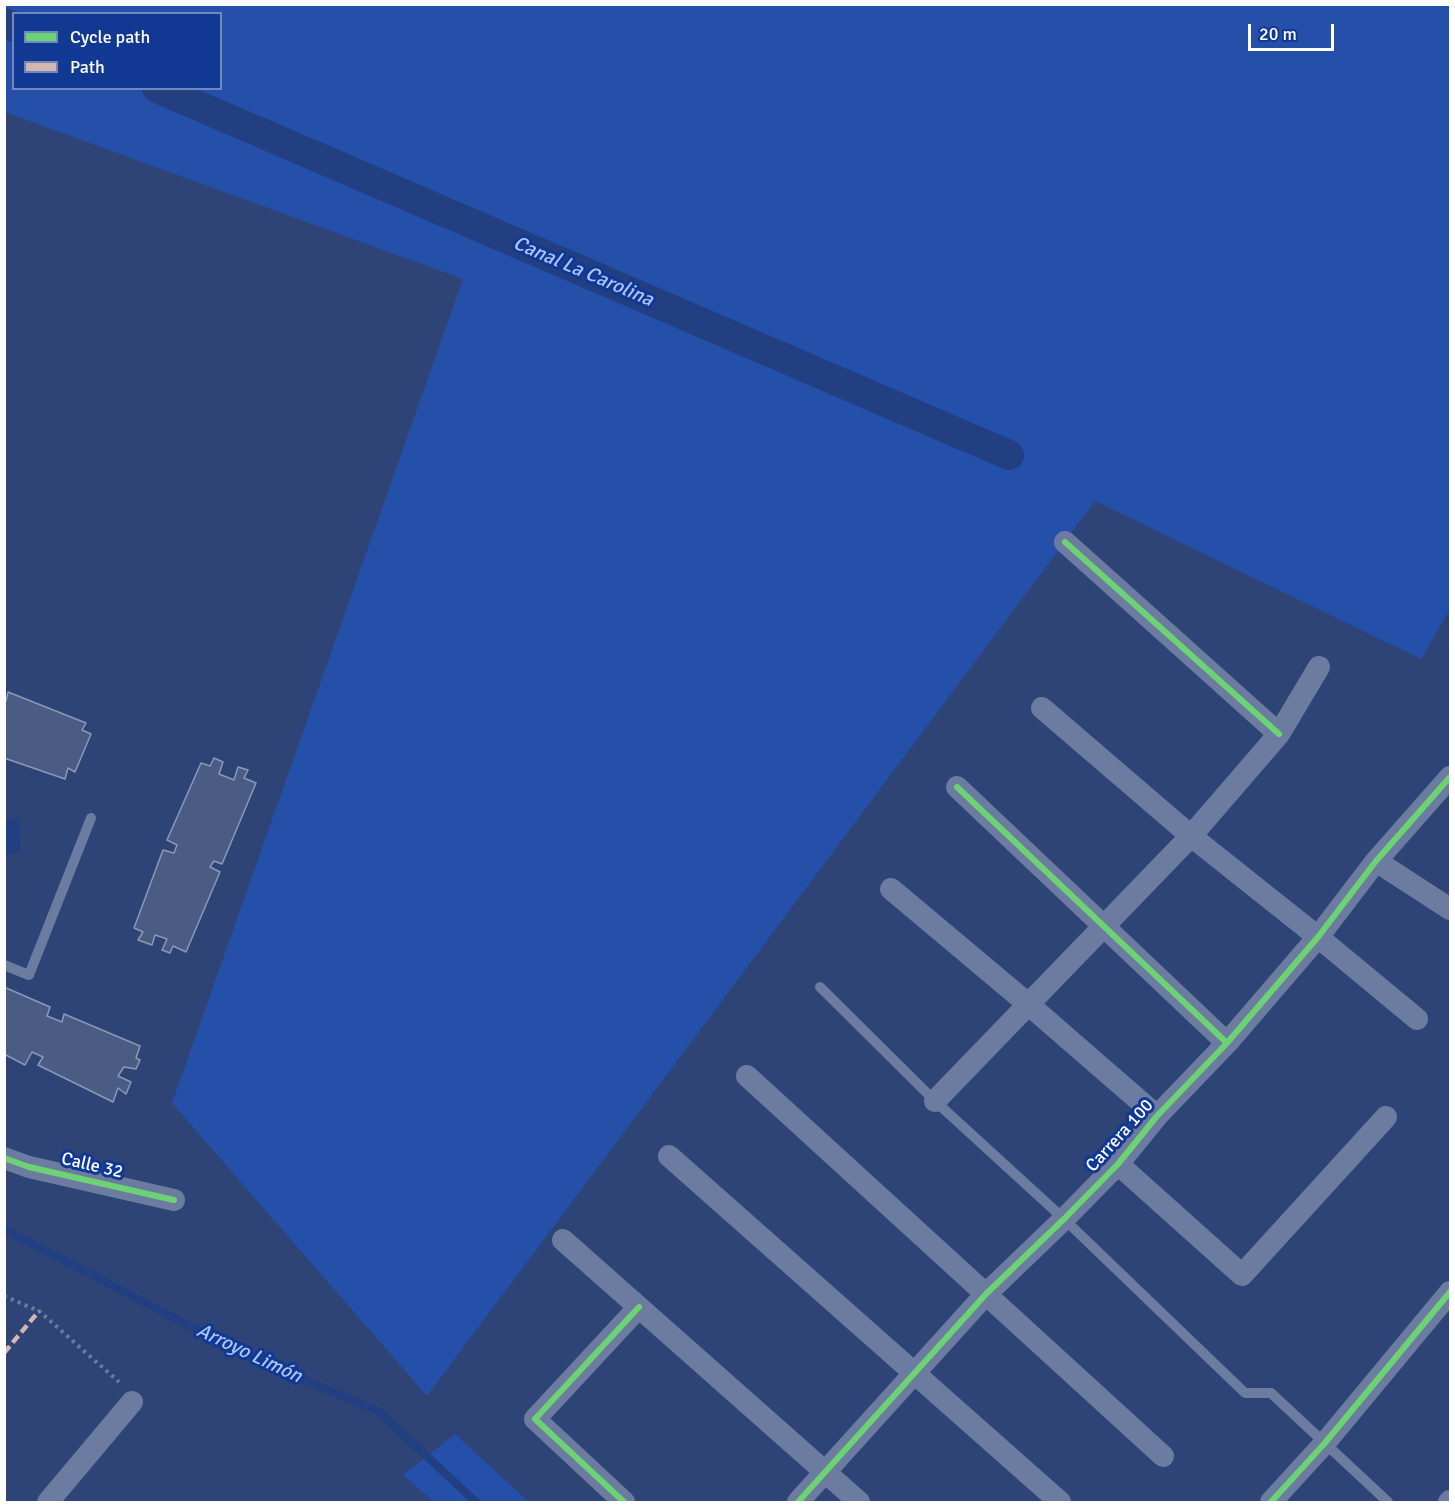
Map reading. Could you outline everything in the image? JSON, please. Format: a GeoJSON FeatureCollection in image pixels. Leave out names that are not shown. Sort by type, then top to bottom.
{"type":"FeatureCollection","features":[{"type":"Feature","properties":{"kind":"street"},"geometry":{"type":"LineString","coordinates":[[1065,542],[1278,734]]}},
{"type":"Feature","properties":{"kind":"street"},"geometry":{"type":"LineString","coordinates":[[935,1101],[1191,836],[1278,734],[1319,667]]}},
{"type":"Feature","properties":{"kind":"street"},"geometry":{"type":"LineString","coordinates":[[1042,708],[1191,836],[1417,1019]]}},
{"type":"Feature","properties":{"kind":"street","name":"Carrera 100"},"geometry":{"type":"LineString","coordinates":[[798,1503],[986,1294],[1118,1164],[1157,1116],[1227,1043],[1318,937],[1376,861],[1450,777]]}},
{"type":"Feature","properties":{"kind":"street"},"geometry":{"type":"LineString","coordinates":[[957,787],[1227,1043]]}},
{"type":"Feature","properties":{"kind":"street"},"geometry":{"type":"LineString","coordinates":[[1376,861],[1450,909]]}},
{"type":"Feature","properties":{"kind":"street"},"geometry":{"type":"LineString","coordinates":[[891,889],[1157,1116]]}},
{"type":"Feature","properties":{"kind":"street"},"geometry":{"type":"LineString","coordinates":[[747,1076],[1163,1456]]}},
{"type":"Feature","properties":{"kind":"street"},"geometry":{"type":"LineString","coordinates":[[1118,1164],[1242,1275],[1386,1117]]}},
{"type":"Feature","properties":{"kind":"street"},"geometry":{"type":"LineString","coordinates":[[669,1156],[1059,1503]]}},
{"type":"Feature","properties":{"kind":"street","name":"Calle 32"},"geometry":{"type":"LineString","coordinates":[[4,1158],[28,1167],[174,1200]]}},
{"type":"Feature","properties":{"kind":"street"},"geometry":{"type":"LineString","coordinates":[[563,1240],[859,1503]]}},
{"type":"Feature","properties":{"kind":"street"},"geometry":{"type":"LineString","coordinates":[[1271,1503],[1324,1444],[1450,1292]]}},
{"type":"Feature","properties":{"kind":"street"},"geometry":{"type":"LineString","coordinates":[[624,1503],[535,1419],[639,1307]]}},
{"type":"Feature","properties":{"kind":"street"},"geometry":{"type":"LineString","coordinates":[[48,1503],[132,1402]]}},
{"type":"Feature","properties":{"kind":"lane"},"geometry":{"type":"LineString","coordinates":[[4,965],[28,975],[90,818]]}},
{"type":"Feature","properties":{"kind":"lane"},"geometry":{"type":"LineString","coordinates":[[820,987],[935,1101],[1064,1219],[1245,1393],[1271,1393],[1388,1503]]}},
{"type":"Feature","properties":{"kind":"path"},"geometry":{"type":"LineString","coordinates":[[4,1296],[39,1311],[127,1389],[132,1402]]}},
{"type":"Feature","properties":{"kind":"shaded area"},"geometry":{"type":"Polygon","coordinates":[[[4,5],[1450,5],[1450,609],[1421,659],[1095,501],[427,1396],[172,1103],[463,279],[5,112],[4,5]]]}},
{"type":"Feature","properties":{"kind":"shaded area"},"geometry":{"type":"Polygon","coordinates":[[[19,818],[21,852],[5,855],[5,820],[19,818]]]}},
{"type":"Feature","properties":{"kind":"shaded area"},"geometry":{"type":"Polygon","coordinates":[[[455,1434],[529,1502],[434,1502],[403,1475],[455,1434]]]}},
{"type":"Feature","properties":{"kind":"building"},"geometry":{"type":"Polygon","coordinates":[[[8,692],[86,723],[82,730],[91,734],[75,772],[68,768],[65,779],[4,758],[4,701],[6,701],[8,692]]]}},
{"type":"Feature","properties":{"kind":"building"},"geometry":{"type":"Polygon","coordinates":[[[214,758],[223,762],[219,774],[234,780],[238,767],[248,770],[244,778],[256,783],[222,864],[214,861],[210,867],[220,872],[186,952],[173,946],[170,953],[162,950],[167,939],[155,935],[152,945],[138,940],[143,932],[134,928],[163,850],[174,853],[177,845],[167,840],[201,763],[210,766],[214,758]]]}},
{"type":"Feature","properties":{"kind":"building"},"geometry":{"type":"Polygon","coordinates":[[[4,987],[50,1007],[47,1016],[62,1022],[64,1014],[140,1046],[136,1058],[140,1060],[136,1069],[124,1067],[118,1076],[131,1082],[126,1094],[118,1088],[113,1102],[38,1065],[43,1057],[32,1052],[25,1065],[4,1054],[4,987]]]}},
{"type":"Feature","properties":{"kind":"waterway","name":"Canal La Carolina"},"geometry":{"type":"LineString","coordinates":[[4,23],[12,26]]}},
{"type":"Feature","properties":{"kind":"waterway","name":"Canal La Carolina"},"geometry":{"type":"LineString","coordinates":[[162,90],[1009,455]]}},
{"type":"Feature","properties":{"kind":"waterway","name":"Arroyo Limón"},"geometry":{"type":"LineString","coordinates":[[4,1229],[247,1356],[378,1411],[476,1502]]}},
{"type":"Feature","properties":{"kind":"marked path"},"geometry":{"type":"LineString","coordinates":[[4,1353],[39,1311]]}},
{"type":"Feature","properties":{"kind":"cycle path"},"geometry":{"type":"LineString","coordinates":[[1065,542],[1279,734]]}},
{"type":"Feature","properties":{"kind":"cycle path"},"geometry":{"type":"LineString","coordinates":[[798,1502],[986,1294],[1118,1164],[1157,1116],[1227,1043],[1318,937],[1376,861],[1450,777]]}},
{"type":"Feature","properties":{"kind":"cycle path"},"geometry":{"type":"LineString","coordinates":[[957,787],[1227,1043]]}},
{"type":"Feature","properties":{"kind":"cycle path"},"geometry":{"type":"LineString","coordinates":[[4,1158],[29,1167],[174,1200]]}},
{"type":"Feature","properties":{"kind":"cycle path"},"geometry":{"type":"LineString","coordinates":[[1271,1502],[1324,1444],[1450,1292]]}},
{"type":"Feature","properties":{"kind":"cycle path"},"geometry":{"type":"LineString","coordinates":[[624,1502],[535,1419],[639,1307]]}}]}
